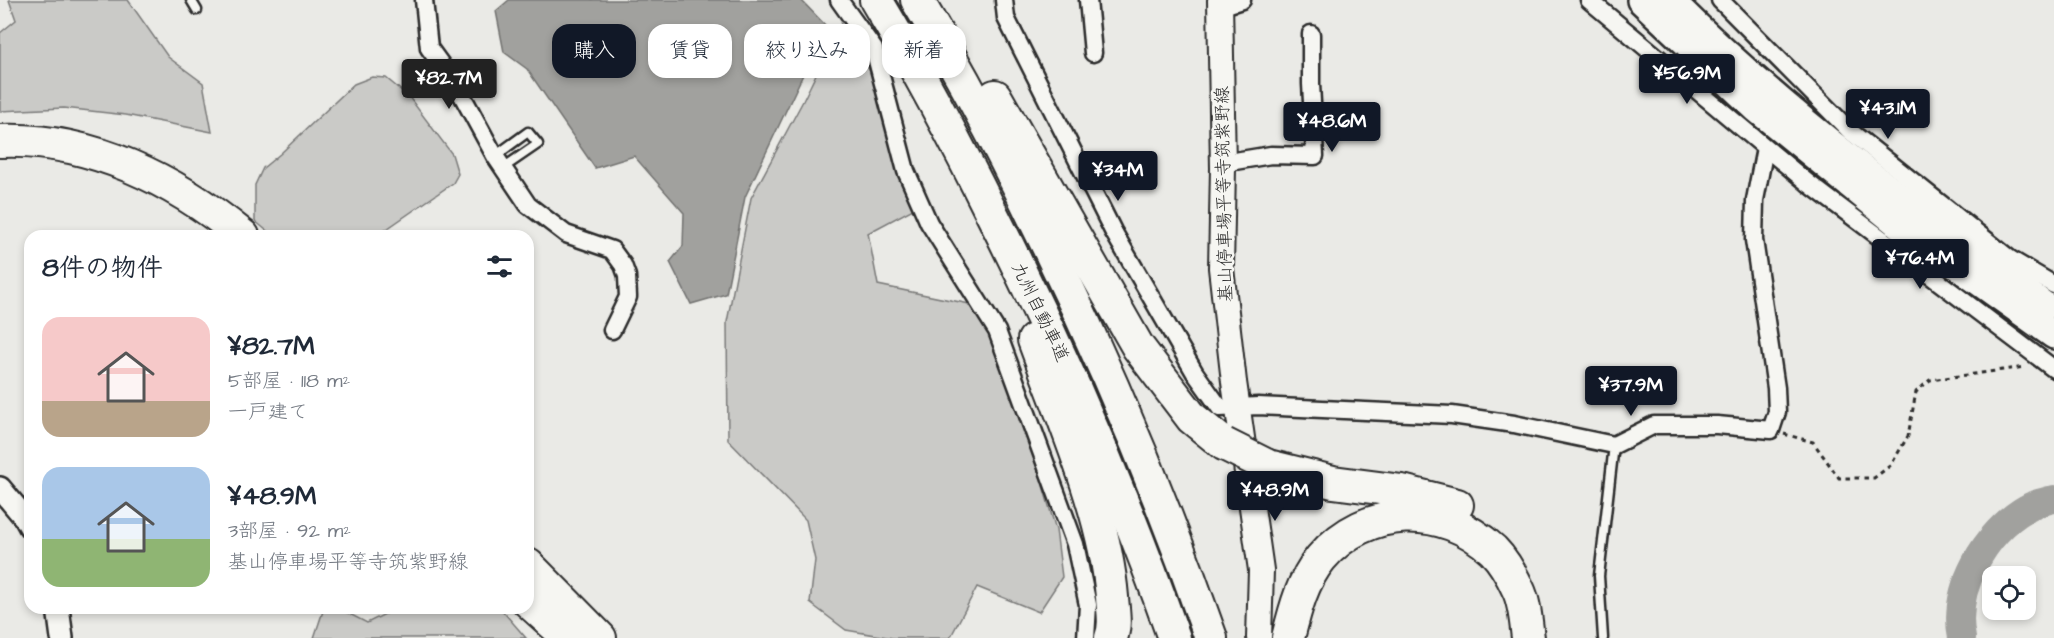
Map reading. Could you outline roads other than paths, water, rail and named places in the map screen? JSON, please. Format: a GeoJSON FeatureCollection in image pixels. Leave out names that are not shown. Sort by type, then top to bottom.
{"type":"FeatureCollection","features":[{"type":"Feature","properties":{"kind":"highway","name":"九州自動車道"},"geometry":{"type":"LineString","coordinates":[[876,0],[969,167],[1080,395],[1174,638]]}},
{"type":"Feature","properties":{"kind":"highway","name":"九州自動車道"},"geometry":{"type":"LineString","coordinates":[[917,0],[1007,161],[1060,269],[1148,470],[1211,638]]}},
{"type":"Feature","properties":{"kind":"highway"},"geometry":{"type":"LineString","coordinates":[[926,0],[999,102],[1138,347],[1192,418],[1224,444],[1268,466],[1334,482],[1402,491],[1446,501],[1476,513],[1500,532],[1519,552],[1532,574],[1542,600],[1546,638]]}},
{"type":"Feature","properties":{"kind":"highway"},"geometry":{"type":"LineString","coordinates":[[0,141],[68,147],[124,163],[174,187],[236,230]]}},
{"type":"Feature","properties":{"kind":"highway"},"geometry":{"type":"LineString","coordinates":[[0,157],[68,163],[122,180],[175,205],[208,230]]}},
{"type":"Feature","properties":{"kind":"highway"},"geometry":{"type":"LineString","coordinates":[[969,167],[1080,464],[1110,568],[1115,627],[1111,638]]}},
{"type":"Feature","properties":{"kind":"highway"},"geometry":{"type":"LineString","coordinates":[[1288,638],[1297,602],[1307,580],[1321,559],[1337,543],[1354,531],[1374,523],[1396,517],[1421,516],[1446,521],[1474,536],[1494,551],[1519,591],[1528,638]]}},
{"type":"Feature","properties":{"kind":"highway"},"geometry":{"type":"LineString","coordinates":[[534,572],[600,638]]}},
{"type":"Feature","properties":{"kind":"highway"},"geometry":{"type":"LineString","coordinates":[[534,606],[569,638]]}},
{"type":"Feature","properties":{"kind":"main road"},"geometry":{"type":"LineString","coordinates":[[1628,0],[1668,27]]}},
{"type":"Feature","properties":{"kind":"main road"},"geometry":{"type":"LineString","coordinates":[[1641,0],[1756,108],[1892,218],[2054,335]]}},
{"type":"Feature","properties":{"kind":"main road"},"geometry":{"type":"LineString","coordinates":[[1670,0],[1774,96],[1916,211],[2054,313]]}},
{"type":"Feature","properties":{"kind":"main road","name":"基山停車場平等寺筑紫野線"},"geometry":{"type":"LineString","coordinates":[[1227,2],[1221,268],[1261,570],[1259,638]]}},
{"type":"Feature","properties":{"kind":"street"},"geometry":{"type":"LineString","coordinates":[[424,0],[429,48],[458,88],[499,162],[528,205],[566,234],[612,250],[623,265],[627,276],[628,297],[612,330]]}},
{"type":"Feature","properties":{"kind":"street"},"geometry":{"type":"LineString","coordinates":[[839,0],[874,49],[906,171],[929,223],[997,331],[1075,544],[1088,605],[1086,638]]}},
{"type":"Feature","properties":{"kind":"street"},"geometry":{"type":"LineString","coordinates":[[1005,0],[1006,18],[1047,104],[1113,231],[1195,373],[1220,408],[1258,406],[1452,415],[1514,424],[1614,445],[1654,425],[1717,425],[1771,430],[1777,412],[1776,388],[1754,240],[1755,200],[1765,148]]}},
{"type":"Feature","properties":{"kind":"street"},"geometry":{"type":"LineString","coordinates":[[1088,0],[1093,53]]}},
{"type":"Feature","properties":{"kind":"street"},"geometry":{"type":"LineString","coordinates":[[1589,0],[1765,148],[1812,177],[2051,366]]}},
{"type":"Feature","properties":{"kind":"street"},"geometry":{"type":"LineString","coordinates":[[1720,0],[1848,136],[2010,259],[2054,285]]}},
{"type":"Feature","properties":{"kind":"street"},"geometry":{"type":"LineString","coordinates":[[1222,163],[1271,155],[1315,156],[1311,34]]}},
{"type":"Feature","properties":{"kind":"street"},"geometry":{"type":"LineString","coordinates":[[0,488],[24,517]]}},
{"type":"Feature","properties":{"kind":"street"},"geometry":{"type":"LineString","coordinates":[[59,614],[62,638]]}},
{"type":"Feature","properties":{"kind":"lane"},"geometry":{"type":"LineString","coordinates":[[191,0],[197,10]]}},
{"type":"Feature","properties":{"kind":"lane"},"geometry":{"type":"LineString","coordinates":[[1603,638],[1599,576],[1614,445]]}},
{"type":"Feature","properties":{"kind":"waterway"},"geometry":{"type":"LineString","coordinates":[[1962,638],[1960,619],[1962,600],[1967,582],[1985,547],[2012,518],[2030,506],[2054,499]]}}]}
